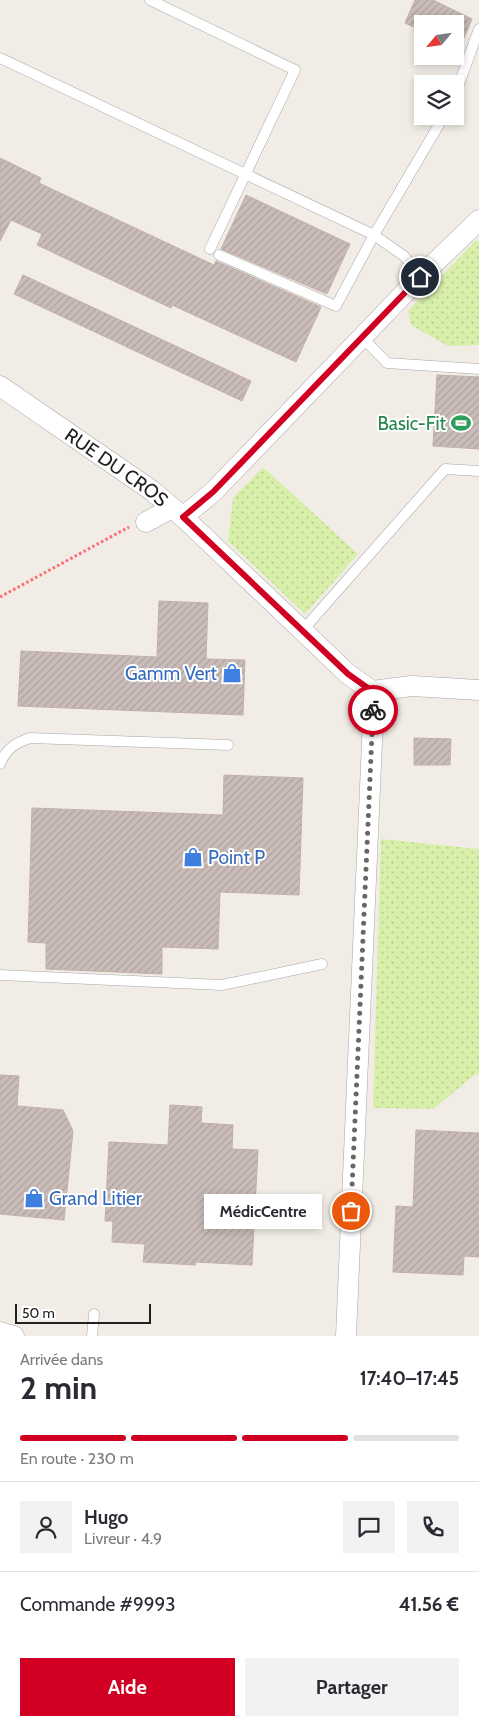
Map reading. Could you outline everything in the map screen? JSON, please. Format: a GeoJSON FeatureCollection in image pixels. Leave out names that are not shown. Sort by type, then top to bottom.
{"type":"FeatureCollection","features":[{"type":"Feature","properties":{"kind":"street","name":"RUE DU CROS"},"geometry":{"type":"LineString","coordinates":[[0,386],[151,490],[178,512],[213,492],[420,277],[479,220]]}},
{"type":"Feature","properties":{"kind":"street"},"geometry":{"type":"LineString","coordinates":[[146,522],[178,512],[302,632],[348,674],[372,691],[412,686],[479,690]]}},
{"type":"Feature","properties":{"kind":"street"},"geometry":{"type":"LineString","coordinates":[[346,1336],[373,719],[372,691]]}},
{"type":"Feature","properties":{"kind":"street"},"geometry":{"type":"LineString","coordinates":[[0,1332],[14,1336]]}},
{"type":"Feature","properties":{"kind":"lane"},"geometry":{"type":"LineString","coordinates":[[150,0],[295,70],[245,175],[215,252],[336,306],[374,235],[439,125]]}},
{"type":"Feature","properties":{"kind":"lane"},"geometry":{"type":"LineString","coordinates":[[462,75],[479,30]]}},
{"type":"Feature","properties":{"kind":"lane"},"geometry":{"type":"LineString","coordinates":[[0,58],[374,235],[404,256],[420,277]]}},
{"type":"Feature","properties":{"kind":"lane"},"geometry":{"type":"LineString","coordinates":[[362,337],[387,363],[479,369]]}},
{"type":"Feature","properties":{"kind":"lane"},"geometry":{"type":"LineString","coordinates":[[302,632],[445,469],[479,471]]}},
{"type":"Feature","properties":{"kind":"lane"},"geometry":{"type":"LineString","coordinates":[[0,764],[4,754],[11,746],[30,738],[228,745]]}},
{"type":"Feature","properties":{"kind":"lane"},"geometry":{"type":"LineString","coordinates":[[0,975],[222,985],[322,964]]}},
{"type":"Feature","properties":{"kind":"lane"},"geometry":{"type":"LineString","coordinates":[[92,1336],[94,1314]]}},
{"type":"Feature","properties":{"kind":"path"},"geometry":{"type":"LineString","coordinates":[[0,597],[134,524],[146,522]]}},
{"type":"Feature","properties":{"kind":"green space"},"geometry":{"type":"Polygon","coordinates":[[[476,240],[479,242],[479,345],[448,346],[411,325],[408,311],[476,240]]]}},
{"type":"Feature","properties":{"kind":"green space"},"geometry":{"type":"Polygon","coordinates":[[[263,467],[358,554],[305,614],[228,541],[233,498],[263,467]]]}},
{"type":"Feature","properties":{"kind":"green space"},"geometry":{"type":"Polygon","coordinates":[[[381,839],[479,849],[479,1075],[476,1074],[433,1109],[373,1108],[381,839]]]}},
{"type":"Feature","properties":{"kind":"building"},"geometry":{"type":"Polygon","coordinates":[[[415,0],[433,0],[464,15],[414,15],[414,27],[405,23],[415,0]]]}},
{"type":"Feature","properties":{"kind":"building"},"geometry":{"type":"Polygon","coordinates":[[[464,15],[472,19],[464,38],[464,15]]]}},
{"type":"Feature","properties":{"kind":"building"},"geometry":{"type":"Polygon","coordinates":[[[0,158],[41,178],[39,183],[214,265],[216,261],[321,307],[296,362],[172,305],[171,308],[37,245],[42,234],[11,220],[0,241],[0,158]]]}},
{"type":"Feature","properties":{"kind":"building"},"geometry":{"type":"Polygon","coordinates":[[[246,195],[350,244],[327,294],[221,249],[246,195]]]}},
{"type":"Feature","properties":{"kind":"building"},"geometry":{"type":"Polygon","coordinates":[[[23,275],[251,381],[242,401],[14,294],[23,275]]]}},
{"type":"Feature","properties":{"kind":"building"},"geometry":{"type":"Polygon","coordinates":[[[437,375],[479,377],[479,449],[433,446],[437,375]]]}},
{"type":"Feature","properties":{"kind":"building"},"geometry":{"type":"Polygon","coordinates":[[[159,601],[208,603],[206,659],[245,660],[243,715],[18,706],[21,651],[157,657],[159,601]]]}},
{"type":"Feature","properties":{"kind":"building"},"geometry":{"type":"Polygon","coordinates":[[[414,738],[451,739],[450,765],[414,765],[414,738]]]}},
{"type":"Feature","properties":{"kind":"building"},"geometry":{"type":"Polygon","coordinates":[[[224,775],[303,778],[299,895],[220,892],[218,949],[162,947],[162,974],[46,969],[46,943],[28,942],[32,808],[223,815],[224,775]]]}},
{"type":"Feature","properties":{"kind":"building"},"geometry":{"type":"Polygon","coordinates":[[[0,1075],[19,1076],[17,1106],[63,1110],[73,1131],[64,1220],[0,1214],[0,1075]]]}},
{"type":"Feature","properties":{"kind":"building"},"geometry":{"type":"Polygon","coordinates":[[[170,1105],[202,1107],[201,1123],[233,1125],[232,1149],[258,1150],[252,1265],[196,1262],[195,1265],[143,1262],[145,1244],[112,1242],[113,1221],[105,1221],[109,1142],[168,1145],[170,1105]]]}},
{"type":"Feature","properties":{"kind":"building"},"geometry":{"type":"Polygon","coordinates":[[[416,1130],[479,1133],[479,1257],[464,1256],[463,1275],[393,1272],[396,1206],[413,1207],[416,1130]]]}},
{"type":"Feature","properties":{"kind":"way so far"},"geometry":{"type":"LineString","coordinates":[[351,1211],[373,710]]}},
{"type":"Feature","properties":{"kind":"place","name":"Basic-Fit"},"geometry":{"type":"Point","coordinates":[461,423]}},
{"type":"Feature","properties":{"kind":"place","name":"Gamm Vert"},"geometry":{"type":"Point","coordinates":[232,673]}},
{"type":"Feature","properties":{"kind":"place","name":"Point P"},"geometry":{"type":"Point","coordinates":[193,857]}},
{"type":"Feature","properties":{"kind":"place","name":"Grand Litier"},"geometry":{"type":"Point","coordinates":[34,1198]}},
{"type":"Feature","properties":{"kind":"place","name":"MédicCentre"},"geometry":{"type":"Point","coordinates":[351,1211]}},
{"type":"Feature","properties":{"kind":"route"},"geometry":{"type":"LineString","coordinates":[[373,710],[372,691],[348,674],[302,632],[183,517],[213,492],[420,277]]}}]}
